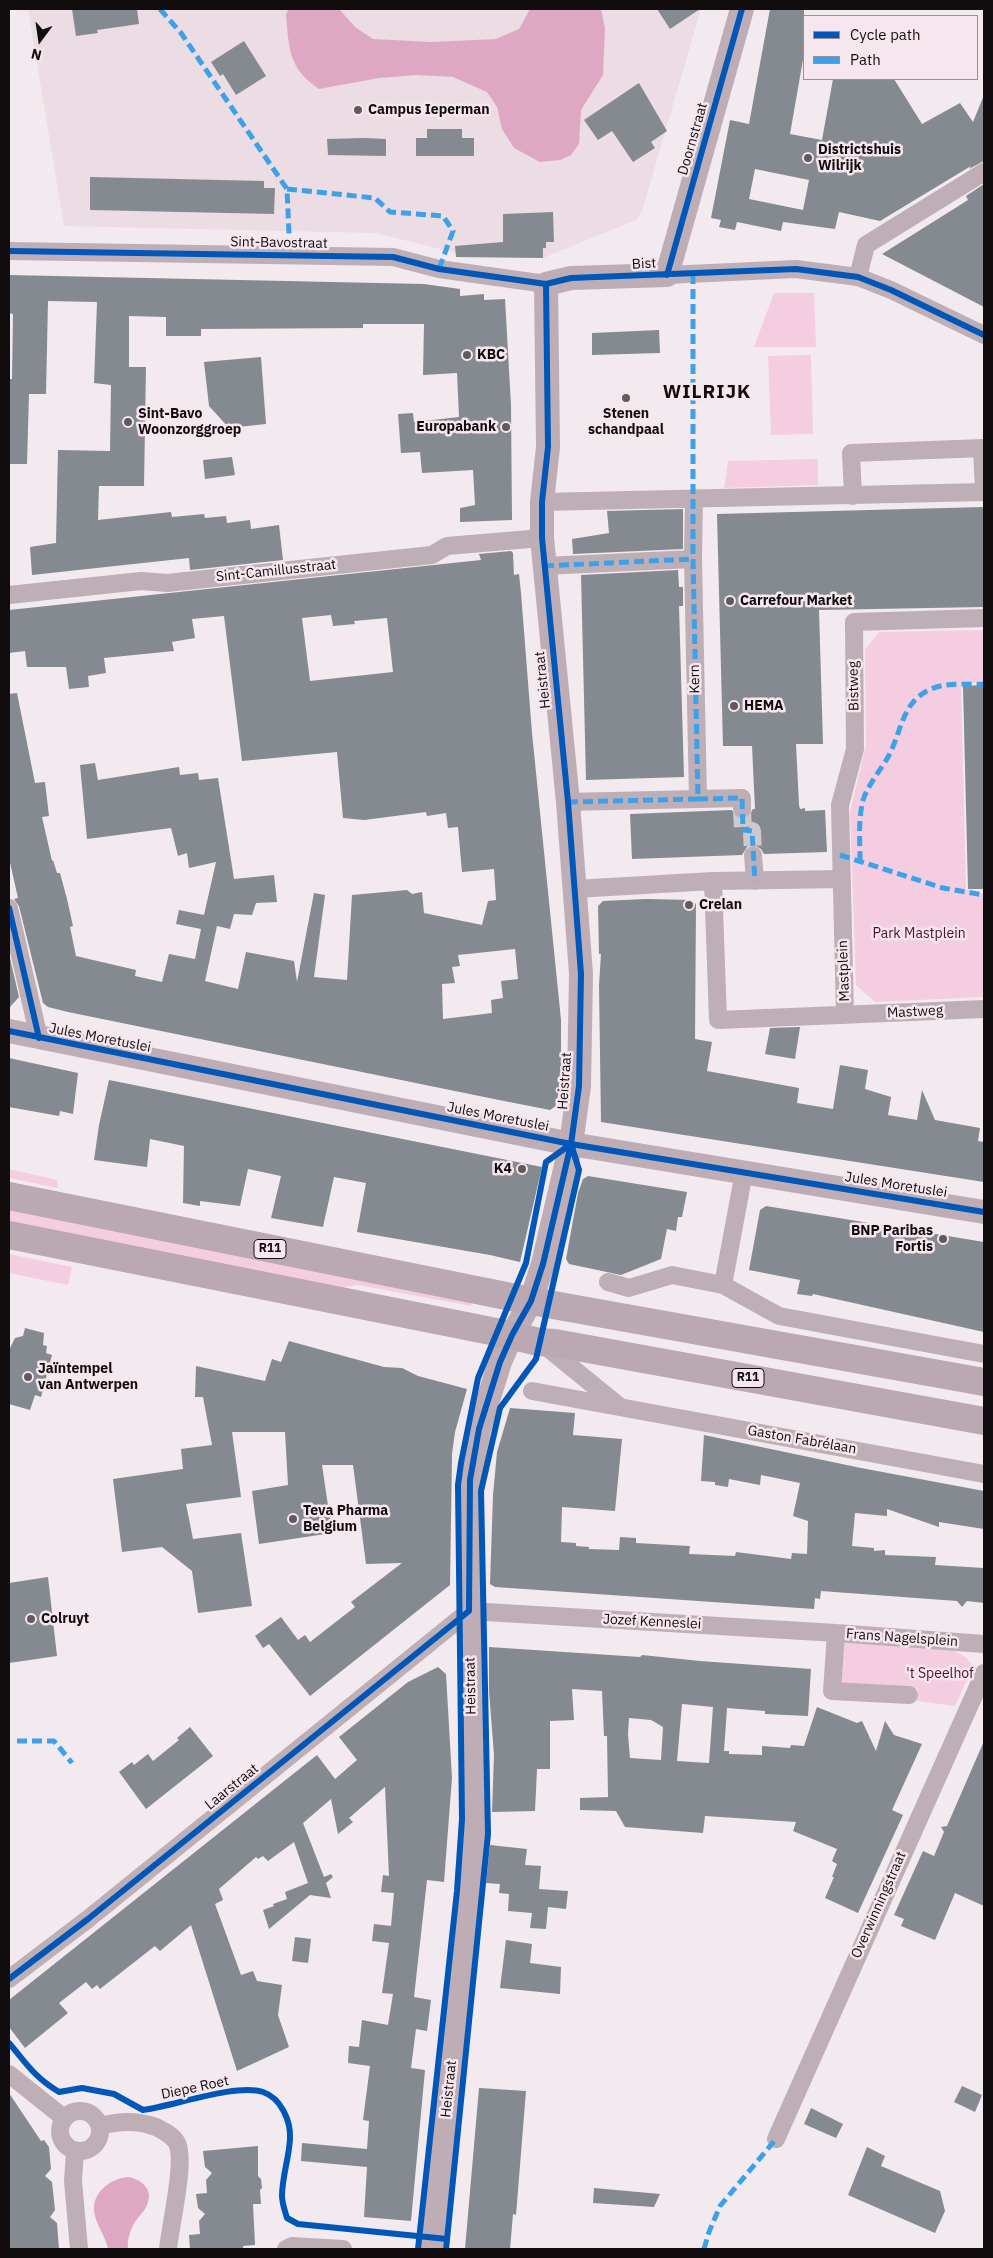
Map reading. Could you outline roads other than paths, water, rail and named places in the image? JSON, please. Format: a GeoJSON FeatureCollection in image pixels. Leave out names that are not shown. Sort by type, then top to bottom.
{"type":"FeatureCollection","features":[{"type":"Feature","properties":{"kind":"highway","name":"R11"},"geometry":{"type":"LineString","coordinates":[[9,1196],[531,1301],[984,1382]]}},
{"type":"Feature","properties":{"kind":"highway","name":"R11"},"geometry":{"type":"LineString","coordinates":[[9,1235],[512,1335],[539,1342],[555,1343],[984,1421]]}},
{"type":"Feature","properties":{"kind":"street","name":"Doornstraat"},"geometry":{"type":"LineString","coordinates":[[667,275],[742,9]]}},
{"type":"Feature","properties":{"kind":"street"},"geometry":{"type":"LineString","coordinates":[[858,277],[866,245],[984,172]]}},
{"type":"Feature","properties":{"kind":"street","name":"Sint-Bavostraat"},"geometry":{"type":"LineString","coordinates":[[9,251],[394,257],[440,269],[546,284]]}},
{"type":"Feature","properties":{"kind":"street","name":"Bist"},"geometry":{"type":"LineString","coordinates":[[546,284],[571,278],[796,269],[858,277],[891,290],[984,335]]}},
{"type":"Feature","properties":{"kind":"street"},"geometry":{"type":"LineString","coordinates":[[542,538],[542,502],[548,447],[546,284]]}},
{"type":"Feature","properties":{"kind":"street"},"geometry":{"type":"LineString","coordinates":[[542,502],[853,496],[984,492],[983,448],[851,453],[853,496]]}},
{"type":"Feature","properties":{"kind":"street","name":"Kern"},"geometry":{"type":"LineString","coordinates":[[694,498],[693,559],[698,799]]}},
{"type":"Feature","properties":{"kind":"street","name":"Heistraat"},"geometry":{"type":"LineString","coordinates":[[432,2249],[474,1846],[469,1612],[470,1480],[480,1429],[500,1362],[512,1335],[531,1301],[543,1264],[571,1144],[579,1086],[581,974],[568,802],[542,538]]}},
{"type":"Feature","properties":{"kind":"street","name":"Sint-Camillusstraat"},"geometry":{"type":"LineString","coordinates":[[9,595],[141,581],[167,584],[432,554],[447,546],[542,538]]}},
{"type":"Feature","properties":{"kind":"street"},"geometry":{"type":"LineString","coordinates":[[544,566],[693,559]]}},
{"type":"Feature","properties":{"kind":"street","name":"Bistweg"},"geometry":{"type":"LineString","coordinates":[[840,879],[840,805],[855,750],[854,622],[984,618]]}},
{"type":"Feature","properties":{"kind":"street"},"geometry":{"type":"LineString","coordinates":[[568,802],[742,798],[742,809]]}},
{"type":"Feature","properties":{"kind":"street"},"geometry":{"type":"LineString","coordinates":[[753,855],[754,881]]}},
{"type":"Feature","properties":{"kind":"street"},"geometry":{"type":"LineString","coordinates":[[575,889],[713,881],[840,879]]}},
{"type":"Feature","properties":{"kind":"street","name":"Mastplein"},"geometry":{"type":"LineString","coordinates":[[713,881],[718,1020],[845,1015],[840,879]]}},
{"type":"Feature","properties":{"kind":"street"},"geometry":{"type":"LineString","coordinates":[[9,908],[39,1038]]}},
{"type":"Feature","properties":{"kind":"street","name":"Mastweg"},"geometry":{"type":"LineString","coordinates":[[845,1015],[984,1009]]}},
{"type":"Feature","properties":{"kind":"street","name":"Jules Moretuslei"},"geometry":{"type":"LineString","coordinates":[[9,1032],[571,1144],[984,1212]]}},
{"type":"Feature","properties":{"kind":"street"},"geometry":{"type":"LineString","coordinates":[[723,1285],[744,1172]]}},
{"type":"Feature","properties":{"kind":"street"},"geometry":{"type":"LineString","coordinates":[[608,1282],[629,1288],[672,1275],[723,1285],[779,1316],[984,1354]]}},
{"type":"Feature","properties":{"kind":"street","name":"Gaston Fabrélaan"},"geometry":{"type":"LineString","coordinates":[[539,1342],[554,1351],[620,1407]]}},
{"type":"Feature","properties":{"kind":"street","name":"Gaston Fabrélaan"},"geometry":{"type":"LineString","coordinates":[[532,1391],[984,1474]]}},
{"type":"Feature","properties":{"kind":"street","name":"Jozef Kenneslei"},"geometry":{"type":"LineString","coordinates":[[469,1612],[836,1633]]}},
{"type":"Feature","properties":{"kind":"street","name":"Laarstraat"},"geometry":{"type":"LineString","coordinates":[[9,1979],[88,1919],[469,1612]]}},
{"type":"Feature","properties":{"kind":"street","name":"Frans Nagelsplein"},"geometry":{"type":"LineString","coordinates":[[909,1695],[832,1691],[836,1633],[984,1644]]}},
{"type":"Feature","properties":{"kind":"street","name":"Overwinningstraat"},"geometry":{"type":"LineString","coordinates":[[776,2139],[865,1936],[982,1684]]}},
{"type":"Feature","properties":{"kind":"street"},"geometry":{"type":"LineString","coordinates":[[9,2074],[64,2118]]}},
{"type":"Feature","properties":{"kind":"street"},"geometry":{"type":"LineString","coordinates":[[85,2112],[92,2114],[100,2126],[100,2136],[95,2146],[86,2151],[76,2151],[69,2148],[61,2137],[60,2130],[64,2118],[71,2113],[85,2112]]}},
{"type":"Feature","properties":{"kind":"street"},"geometry":{"type":"LineString","coordinates":[[100,2126],[124,2121],[144,2123],[169,2134],[177,2144],[179,2158],[168,2249]]}},
{"type":"Feature","properties":{"kind":"street"},"geometry":{"type":"LineString","coordinates":[[76,2151],[74,2181],[80,2249]]}},
{"type":"Feature","properties":{"kind":"street"},"geometry":{"type":"LineString","coordinates":[[286,2249],[292,2246],[342,2249]]}},
{"type":"Feature","properties":{"kind":"tunnel"},"geometry":{"type":"LineString","coordinates":[[742,809],[743,830],[752,831],[753,855]]}},
{"type":"Feature","properties":{"kind":"place","name":"Campus Ieperman"},"geometry":{"type":"Point","coordinates":[358,110]}},
{"type":"Feature","properties":{"kind":"place","name":"Districtshuis Wilrijk"},"geometry":{"type":"Point","coordinates":[808,158]}},
{"type":"Feature","properties":{"kind":"place","name":"KBC"},"geometry":{"type":"Point","coordinates":[467,355]}},
{"type":"Feature","properties":{"kind":"place","name":"Stenen schandpaal"},"geometry":{"type":"Point","coordinates":[626,398]}},
{"type":"Feature","properties":{"kind":"place","name":"Sint-Bavo Woonzorggroep"},"geometry":{"type":"Point","coordinates":[128,422]}},
{"type":"Feature","properties":{"kind":"place","name":"Europabank"},"geometry":{"type":"Point","coordinates":[506,427]}},
{"type":"Feature","properties":{"kind":"place","name":"Carrefour Market"},"geometry":{"type":"Point","coordinates":[730,601]}},
{"type":"Feature","properties":{"kind":"place","name":"HEMA"},"geometry":{"type":"Point","coordinates":[734,706]}},
{"type":"Feature","properties":{"kind":"place","name":"Crelan"},"geometry":{"type":"Point","coordinates":[689,905]}},
{"type":"Feature","properties":{"kind":"place","name":"K4"},"geometry":{"type":"Point","coordinates":[522,1169]}},
{"type":"Feature","properties":{"kind":"place","name":"BNP Paribas Fortis"},"geometry":{"type":"Point","coordinates":[943,1239]}},
{"type":"Feature","properties":{"kind":"place","name":"Jaïntempel van Antwerpen"},"geometry":{"type":"Point","coordinates":[28,1377]}},
{"type":"Feature","properties":{"kind":"place","name":"Teva Pharma Belgium"},"geometry":{"type":"Point","coordinates":[293,1519]}},
{"type":"Feature","properties":{"kind":"place","name":"Colruyt"},"geometry":{"type":"Point","coordinates":[31,1619]}},
{"type":"Feature","properties":{"kind":"district","name":"WILRIJK"},"geometry":{"type":"Point","coordinates":[707,393]}},
{"type":"Feature","properties":{"kind":"park label","name":"Park Mastplein"},"geometry":{"type":"Point","coordinates":[919,934]}},
{"type":"Feature","properties":{"kind":"park label","name":"'t Speelhof"},"geometry":{"type":"Point","coordinates":[940,1674]}}]}
